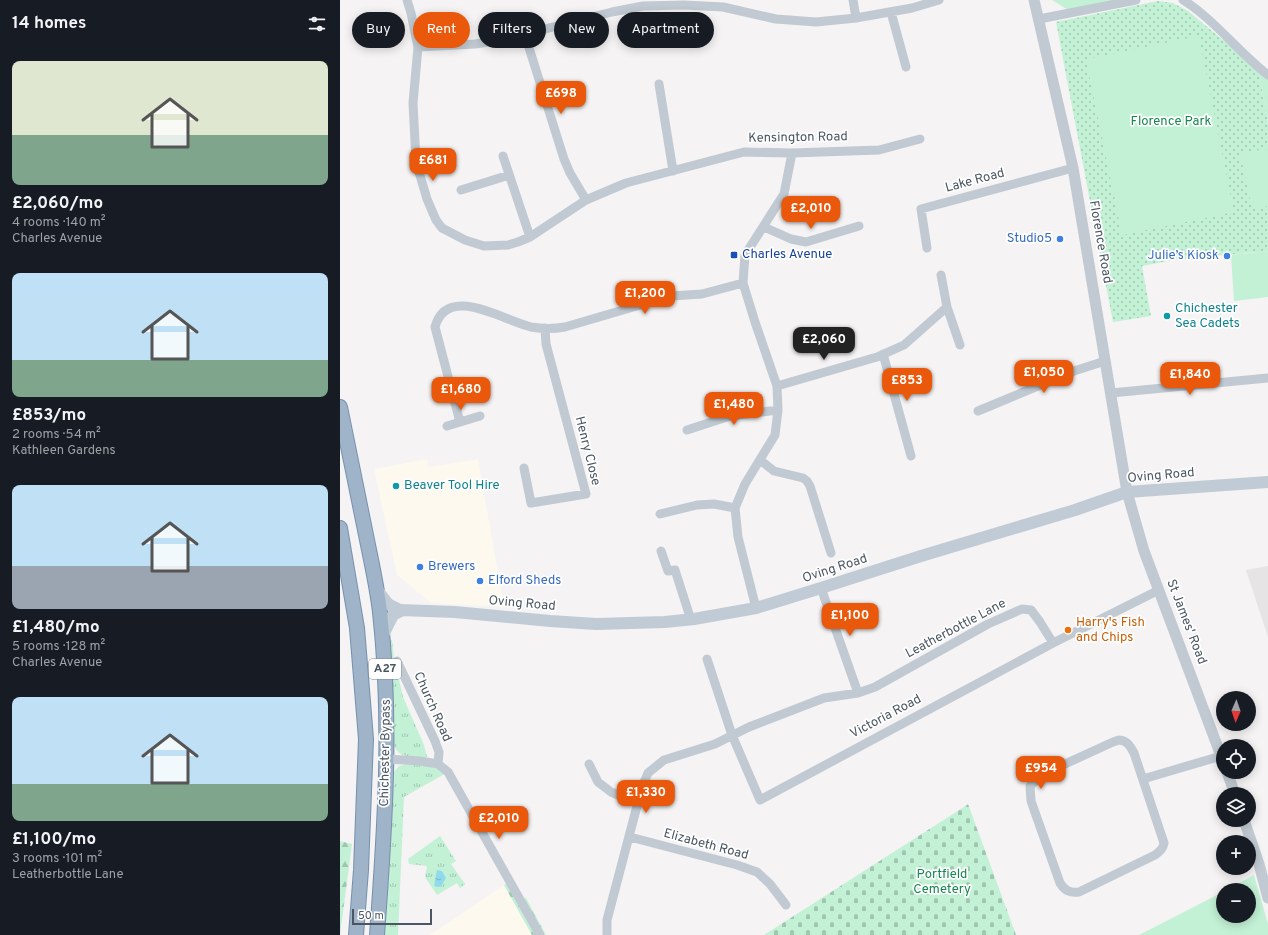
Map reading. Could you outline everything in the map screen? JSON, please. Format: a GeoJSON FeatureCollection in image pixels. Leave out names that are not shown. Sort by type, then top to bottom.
{"type":"FeatureCollection","features":[{"type":"Feature","properties":{"kind":"highway","name":"Chichester Bypass"},"geometry":{"type":"LineString","coordinates":[[340,407],[377,590],[383,635],[387,713],[387,759],[377,935]]}},
{"type":"Feature","properties":{"kind":"highway","name":"Chichester Bypass"},"geometry":{"type":"LineString","coordinates":[[340,528],[358,633],[366,740],[362,870],[356,935]]}},
{"type":"Feature","properties":{"kind":"main road","name":"Oving Road"},"geometry":{"type":"LineString","coordinates":[[377,590],[392,607],[403,610],[455,612],[584,623],[632,623],[691,620],[756,608],[921,556],[1075,510],[1127,492],[1268,482]]}},
{"type":"Feature","properties":{"kind":"main road"},"geometry":{"type":"LineString","coordinates":[[383,635],[393,615],[403,610]]}},
{"type":"Feature","properties":{"kind":"street","name":"Kensington Road"},"geometry":{"type":"LineString","coordinates":[[407,0],[413,23]]}},
{"type":"Feature","properties":{"kind":"street"},"geometry":{"type":"LineString","coordinates":[[854,0],[856,18]]}},
{"type":"Feature","properties":{"kind":"street"},"geometry":{"type":"LineString","coordinates":[[546,29],[612,12],[643,6],[723,4],[776,19],[816,22],[856,18],[891,12],[912,8],[939,0]]}},
{"type":"Feature","properties":{"kind":"street","name":"Florence Road"},"geometry":{"type":"LineString","coordinates":[[1034,0],[1040,20],[1073,168],[1127,492]]}},
{"type":"Feature","properties":{"kind":"street"},"geometry":{"type":"LineString","coordinates":[[1040,20],[1136,0]]}},
{"type":"Feature","properties":{"kind":"street"},"geometry":{"type":"LineString","coordinates":[[1183,0],[1197,8],[1252,62],[1268,75]]}},
{"type":"Feature","properties":{"kind":"street"},"geometry":{"type":"LineString","coordinates":[[891,12],[906,67]]}},
{"type":"Feature","properties":{"kind":"street","name":"Kensington Road"},"geometry":{"type":"LineString","coordinates":[[418,48],[413,103],[416,162],[427,199],[436,220],[442,228],[458,237],[484,246],[508,245],[530,237],[586,200],[626,183],[673,172],[744,152],[792,153],[879,150],[920,139]]}},
{"type":"Feature","properties":{"kind":"street"},"geometry":{"type":"LineString","coordinates":[[528,48],[564,159],[586,200]]}},
{"type":"Feature","properties":{"kind":"street"},"geometry":{"type":"LineString","coordinates":[[659,84],[673,172]]}},
{"type":"Feature","properties":{"kind":"street"},"geometry":{"type":"LineString","coordinates":[[756,608],[738,537],[735,508],[746,484],[775,435],[778,410],[777,386],[743,283],[745,255],[784,194],[792,153]]}},
{"type":"Feature","properties":{"kind":"street"},"geometry":{"type":"LineString","coordinates":[[503,156],[508,175],[530,237]]}},
{"type":"Feature","properties":{"kind":"street","name":"Lake Road"},"geometry":{"type":"LineString","coordinates":[[927,248],[921,210],[1073,168]]}},
{"type":"Feature","properties":{"kind":"street"},"geometry":{"type":"LineString","coordinates":[[461,190],[508,175]]}},
{"type":"Feature","properties":{"kind":"street"},"geometry":{"type":"LineString","coordinates":[[764,227],[791,239],[806,242],[859,226]]}},
{"type":"Feature","properties":{"kind":"street"},"geometry":{"type":"LineString","coordinates":[[941,275],[947,307],[960,345]]}},
{"type":"Feature","properties":{"kind":"street"},"geometry":{"type":"LineString","coordinates":[[460,422],[436,327],[437,320],[446,310],[466,306],[493,313],[514,322],[532,327],[565,327],[672,296],[702,294],[743,283]]}},
{"type":"Feature","properties":{"kind":"street"},"geometry":{"type":"LineString","coordinates":[[777,386],[880,356],[904,345],[947,307]]}},
{"type":"Feature","properties":{"kind":"street","name":"Henry Close"},"geometry":{"type":"LineString","coordinates":[[524,468],[531,503],[586,494],[546,344],[544,328]]}},
{"type":"Feature","properties":{"kind":"street"},"geometry":{"type":"LineString","coordinates":[[880,356],[910,456]]}},
{"type":"Feature","properties":{"kind":"street"},"geometry":{"type":"LineString","coordinates":[[978,411],[1074,371],[1105,361]]}},
{"type":"Feature","properties":{"kind":"street"},"geometry":{"type":"LineString","coordinates":[[1111,393],[1268,378]]}},
{"type":"Feature","properties":{"kind":"street"},"geometry":{"type":"LineString","coordinates":[[687,430],[730,416],[778,410]]}},
{"type":"Feature","properties":{"kind":"street"},"geometry":{"type":"LineString","coordinates":[[447,426],[480,416]]}},
{"type":"Feature","properties":{"kind":"street"},"geometry":{"type":"LineString","coordinates":[[760,460],[774,471],[803,478],[807,481],[832,553]]}},
{"type":"Feature","properties":{"kind":"street","name":"St James' Road"},"geometry":{"type":"LineString","coordinates":[[1127,492],[1144,551],[1216,742]]}},
{"type":"Feature","properties":{"kind":"street"},"geometry":{"type":"LineString","coordinates":[[660,514],[697,505],[714,504],[735,508]]}},
{"type":"Feature","properties":{"kind":"street"},"geometry":{"type":"LineString","coordinates":[[661,551],[668,571],[675,570],[691,620]]}},
{"type":"Feature","properties":{"kind":"street"},"geometry":{"type":"LineString","coordinates":[[821,588],[858,693]]}},
{"type":"Feature","properties":{"kind":"street","name":"Victoria Road"},"geometry":{"type":"LineString","coordinates":[[707,659],[732,735],[760,800],[1053,643],[1159,590]]}},
{"type":"Feature","properties":{"kind":"street","name":"Leatherbottle Lane"},"geometry":{"type":"LineString","coordinates":[[732,735],[824,698],[858,693],[875,688],[988,624],[1022,609],[1031,610],[1053,643]]}},
{"type":"Feature","properties":{"kind":"street","name":"Church Road"},"geometry":{"type":"LineString","coordinates":[[397,661],[435,741],[439,752],[438,764]]}},
{"type":"Feature","properties":{"kind":"street"},"geometry":{"type":"LineString","coordinates":[[607,935],[608,920],[630,837],[637,803],[648,773],[664,760],[715,744],[732,735]]}},
{"type":"Feature","properties":{"kind":"street"},"geometry":{"type":"LineString","coordinates":[[1119,740],[1126,741],[1130,745],[1143,779],[1164,843],[1161,851],[1079,892],[1067,892],[1060,883],[1033,808],[1029,792],[1030,786],[1041,775],[1119,740]]}},
{"type":"Feature","properties":{"kind":"street"},"geometry":{"type":"LineString","coordinates":[[387,759],[420,761],[438,764],[448,772],[540,935]]}},
{"type":"Feature","properties":{"kind":"street"},"geometry":{"type":"LineString","coordinates":[[1143,779],[1216,760]]}},
{"type":"Feature","properties":{"kind":"street"},"geometry":{"type":"LineString","coordinates":[[589,764],[598,782],[611,792],[637,803]]}},
{"type":"Feature","properties":{"kind":"street"},"geometry":{"type":"LineString","coordinates":[[1246,827],[1259,864],[1268,898]]}},
{"type":"Feature","properties":{"kind":"street","name":"Elizabeth Road"},"geometry":{"type":"LineString","coordinates":[[630,837],[737,865],[757,872],[770,884],[786,905]]}},
{"type":"Feature","properties":{"kind":"shaded area"},"geometry":{"type":"Polygon","coordinates":[[[427,459],[429,467],[478,459],[504,607],[431,603],[397,575],[374,469],[427,459]]]}},
{"type":"Feature","properties":{"kind":"shaded area"},"geometry":{"type":"Polygon","coordinates":[[[1268,566],[1268,637],[1246,570],[1268,566]]]}},
{"type":"Feature","properties":{"kind":"shaded area"},"geometry":{"type":"Polygon","coordinates":[[[504,885],[532,935],[430,935],[504,885]]]}},
{"type":"Feature","properties":{"kind":"green space"},"geometry":{"type":"Polygon","coordinates":[[[1052,0],[1118,0],[1068,10],[1052,0]]]}},
{"type":"Feature","properties":{"kind":"green space","name":"Florence Park"},"geometry":{"type":"Polygon","coordinates":[[[1158,1],[1173,3],[1188,11],[1259,70],[1268,124],[1268,251],[1173,260],[1142,266],[1151,316],[1113,322],[1056,22],[1158,1]]]}},
{"type":"Feature","properties":{"kind":"green space"},"geometry":{"type":"Polygon","coordinates":[[[1199,36],[1234,212],[1122,235],[1086,59],[1199,36]]]}},
{"type":"Feature","properties":{"kind":"green space"},"geometry":{"type":"Polygon","coordinates":[[[1259,70],[1268,77],[1268,124],[1259,70]]]}},
{"type":"Feature","properties":{"kind":"green space"},"geometry":{"type":"Polygon","coordinates":[[[1268,149],[1268,206],[1252,209],[1240,153],[1268,149]]]}},
{"type":"Feature","properties":{"kind":"green space"},"geometry":{"type":"Polygon","coordinates":[[[1268,251],[1268,297],[1234,301],[1231,255],[1268,251]]]}},
{"type":"Feature","properties":{"kind":"green space"},"geometry":{"type":"Polygon","coordinates":[[[390,640],[392,640],[394,658],[403,697],[424,745],[427,757],[412,757],[404,755],[394,746],[390,640]]]}},
{"type":"Feature","properties":{"kind":"green space"},"geometry":{"type":"Polygon","coordinates":[[[420,761],[448,772],[404,797],[398,935],[383,935],[394,772],[399,766],[420,761]]]}},
{"type":"Feature","properties":{"kind":"green space","name":"Portfield Cemetery"},"geometry":{"type":"Polygon","coordinates":[[[968,804],[1016,935],[764,935],[967,805],[968,804]]]}},
{"type":"Feature","properties":{"kind":"green space"},"geometry":{"type":"Polygon","coordinates":[[[440,836],[456,861],[451,864],[465,884],[460,888],[457,883],[437,895],[425,877],[427,866],[409,864],[408,859],[440,836]]]}},
{"type":"Feature","properties":{"kind":"green space"},"geometry":{"type":"Polygon","coordinates":[[[340,841],[352,844],[340,935],[340,841]]]}},
{"type":"Feature","properties":{"kind":"green space"},"geometry":{"type":"Polygon","coordinates":[[[1254,875],[1268,924],[1268,935],[1139,935],[1216,896],[1216,923],[1256,923],[1256,883],[1239,883],[1254,875]]]}},
{"type":"Feature","properties":{"kind":"green space"},"geometry":{"type":"Polygon","coordinates":[[[510,881],[519,899],[526,898],[546,935],[532,935],[504,885],[510,881]]]}},
{"type":"Feature","properties":{"kind":"water"},"geometry":{"type":"Polygon","coordinates":[[[437,870],[442,871],[446,878],[442,885],[438,887],[434,886],[437,870]]]}},
{"type":"Feature","properties":{"kind":"place","name":"Studio5"},"geometry":{"type":"Point","coordinates":[1060,239]}},
{"type":"Feature","properties":{"kind":"place","name":"Charles Avenue"},"geometry":{"type":"Point","coordinates":[734,255]}},
{"type":"Feature","properties":{"kind":"place","name":"Julie’s Kiosk"},"geometry":{"type":"Point","coordinates":[1227,256]}},
{"type":"Feature","properties":{"kind":"place","name":"Chichester Sea Cadets"},"geometry":{"type":"Point","coordinates":[1167,316]}},
{"type":"Feature","properties":{"kind":"place","name":"Beaver Tool Hire"},"geometry":{"type":"Point","coordinates":[396,486]}},
{"type":"Feature","properties":{"kind":"place","name":"Brewers"},"geometry":{"type":"Point","coordinates":[420,567]}},
{"type":"Feature","properties":{"kind":"place","name":"Elford Sheds"},"geometry":{"type":"Point","coordinates":[480,581]}},
{"type":"Feature","properties":{"kind":"place","name":"Harry's Fish and Chips"},"geometry":{"type":"Point","coordinates":[1068,630]}}]}
